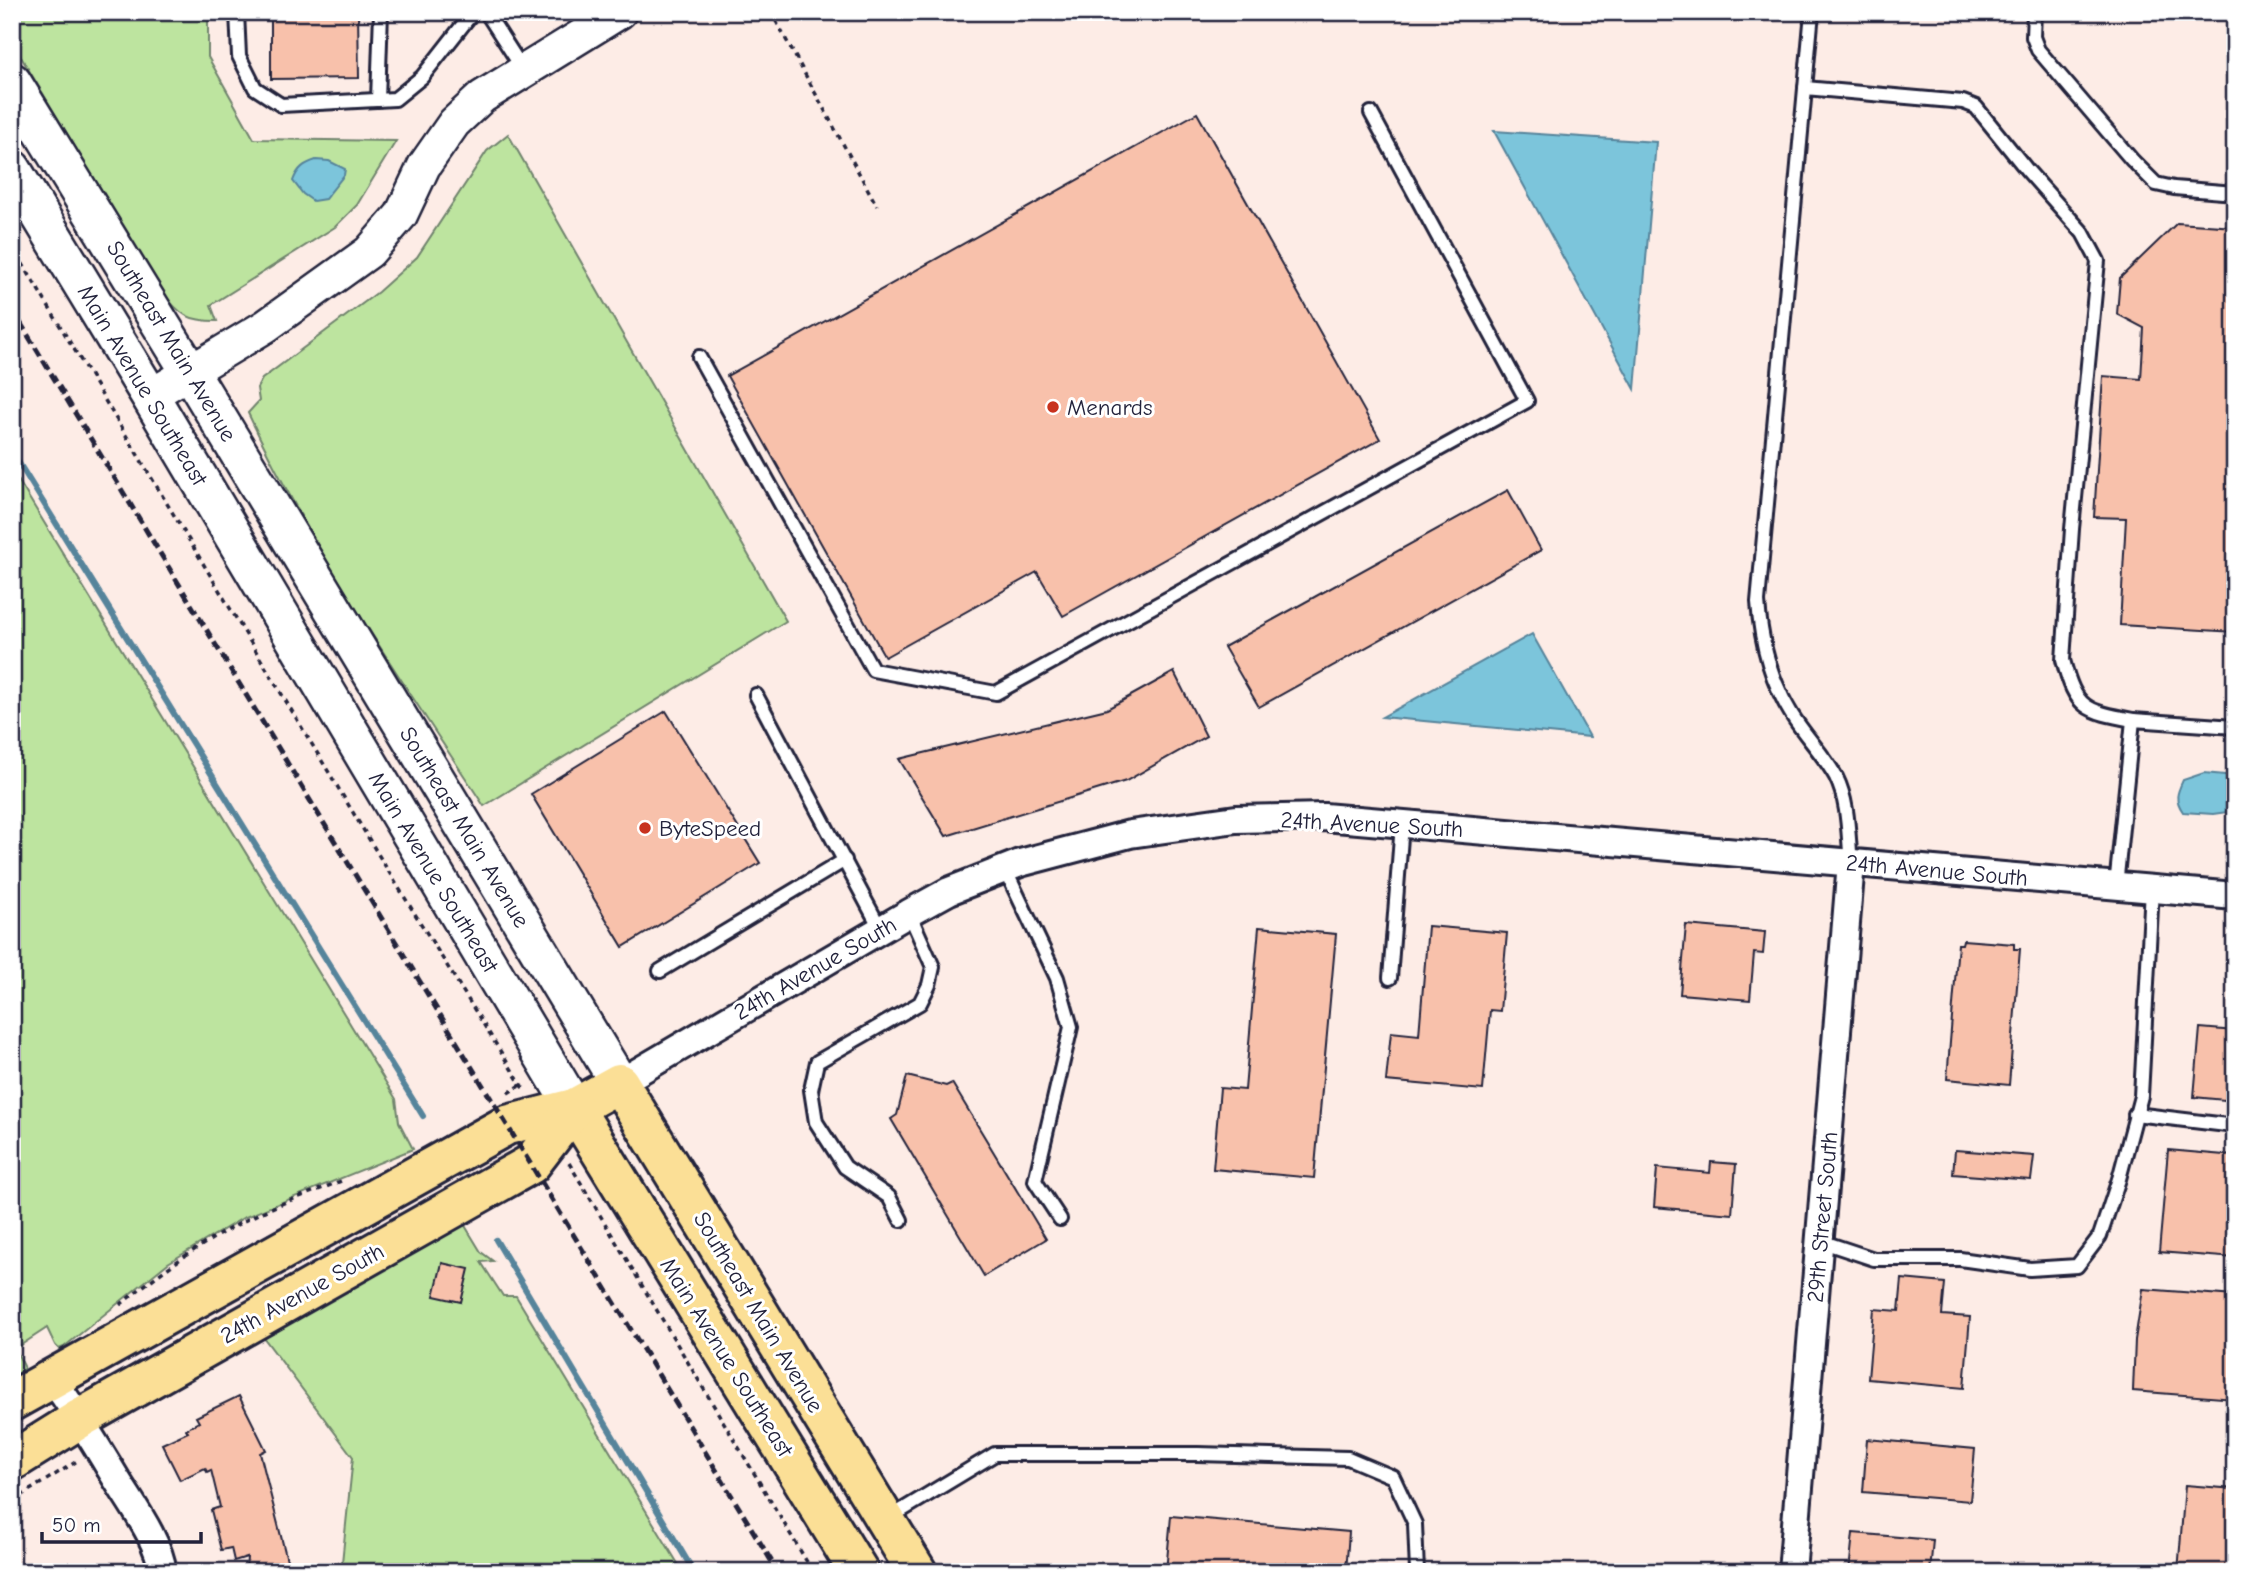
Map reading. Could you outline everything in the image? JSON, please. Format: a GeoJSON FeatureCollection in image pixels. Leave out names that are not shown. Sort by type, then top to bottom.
{"type":"FeatureCollection","features":[{"type":"Feature","properties":{"kind":"main road","name":"Southeast Main Avenue"},"geometry":{"type":"LineString","coordinates":[[12,82],[917,1572]]}},
{"type":"Feature","properties":{"kind":"main road","name":"Main Avenue Southeast"},"geometry":{"type":"LineString","coordinates":[[12,169],[150,396],[556,1120],[859,1572]]}},
{"type":"Feature","properties":{"kind":"main road","name":"24th Avenue South"},"geometry":{"type":"LineString","coordinates":[[12,1401],[507,1125],[556,1120],[619,1083]]}},
{"type":"Feature","properties":{"kind":"main road","name":"24th Avenue South"},"geometry":{"type":"LineString","coordinates":[[12,1461],[90,1433],[531,1164],[556,1120]]}},
{"type":"Feature","properties":{"kind":"street"},"geometry":{"type":"LineString","coordinates":[[150,396],[266,326],[369,252],[401,215],[424,166],[454,123],[482,97],[620,12]]}},
{"type":"Feature","properties":{"kind":"street","name":"24th Avenue South"},"geometry":{"type":"LineString","coordinates":[[619,1083],[880,928],[949,891],[1020,863],[1130,834],[1236,819],[1324,817],[2235,896]]}},
{"type":"Feature","properties":{"kind":"street","name":"29th Street South"},"geometry":{"type":"LineString","coordinates":[[1792,1572],[1851,863]]}},
{"type":"Feature","properties":{"kind":"street"},"geometry":{"type":"LineString","coordinates":[[52,1379],[90,1433],[145,1524],[162,1561],[163,1572]]}},
{"type":"Feature","properties":{"kind":"lane"},"geometry":{"type":"LineString","coordinates":[[237,12],[239,56],[255,88],[281,105],[395,99],[422,78],[473,12]]}},
{"type":"Feature","properties":{"kind":"lane"},"geometry":{"type":"LineString","coordinates":[[378,100],[381,12]]}},
{"type":"Feature","properties":{"kind":"lane"},"geometry":{"type":"LineString","coordinates":[[486,12],[524,71]]}},
{"type":"Feature","properties":{"kind":"lane"},"geometry":{"type":"LineString","coordinates":[[1812,12],[1758,602],[1761,638],[1772,676],[1791,714],[1836,777],[1845,805],[1851,863]]}},
{"type":"Feature","properties":{"kind":"lane"},"geometry":{"type":"LineString","coordinates":[[2034,12],[2033,37],[2038,50],[2132,160],[2156,184],[2235,193]]}},
{"type":"Feature","properties":{"kind":"lane"},"geometry":{"type":"LineString","coordinates":[[1805,88],[1954,101],[1976,107],[2082,233],[2098,261],[2072,529],[2063,660],[2068,681],[2079,702],[2098,713],[2133,720],[2235,727]]}},
{"type":"Feature","properties":{"kind":"lane"},"geometry":{"type":"LineString","coordinates":[[699,357],[873,670],[996,692],[1527,401],[1371,113]]}},
{"type":"Feature","properties":{"kind":"lane"},"geometry":{"type":"LineString","coordinates":[[756,695],[880,928]]}},
{"type":"Feature","properties":{"kind":"lane"},"geometry":{"type":"LineString","coordinates":[[2116,886],[2133,720]]}},
{"type":"Feature","properties":{"kind":"lane"},"geometry":{"type":"LineString","coordinates":[[1390,978],[1402,824]]}},
{"type":"Feature","properties":{"kind":"lane"},"geometry":{"type":"LineString","coordinates":[[660,971],[845,860]]}},
{"type":"Feature","properties":{"kind":"lane"},"geometry":{"type":"LineString","coordinates":[[1005,869],[1057,978],[1070,1027],[1035,1181],[1060,1219]]}},
{"type":"Feature","properties":{"kind":"lane"},"geometry":{"type":"LineString","coordinates":[[1819,1241],[1874,1259],[1961,1259],[2030,1269],[2077,1266],[2100,1236],[2119,1179],[2141,1096],[2152,889]]}},
{"type":"Feature","properties":{"kind":"lane"},"geometry":{"type":"LineString","coordinates":[[901,1220],[889,1197],[845,1167],[816,1122],[811,1090],[817,1062],[920,1003],[929,985],[933,967],[909,913]]}},
{"type":"Feature","properties":{"kind":"lane"},"geometry":{"type":"LineString","coordinates":[[2135,1114],[2235,1126]]}},
{"type":"Feature","properties":{"kind":"lane"},"geometry":{"type":"LineString","coordinates":[[885,1520],[995,1454],[1198,1454],[1348,1458],[1393,1477],[1415,1524],[1417,1572]]}},
{"type":"Feature","properties":{"kind":"path"},"geometry":{"type":"LineString","coordinates":[[771,12],[877,206]]}},
{"type":"Feature","properties":{"kind":"path"},"geometry":{"type":"LineString","coordinates":[[12,246],[387,869],[556,1120],[813,1572]]}},
{"type":"Feature","properties":{"kind":"path"},"geometry":{"type":"LineString","coordinates":[[12,1501],[90,1433]]}},
{"type":"Feature","properties":{"kind":"green space"},"geometry":{"type":"Polygon","coordinates":[[[12,12],[208,12],[208,57],[254,139],[396,141],[357,205],[335,227],[211,305],[217,321],[192,318],[174,306],[162,292],[12,42],[12,12]]]}},
{"type":"Feature","properties":{"kind":"green space"},"geometry":{"type":"Polygon","coordinates":[[[508,134],[786,621],[484,806],[329,565],[273,465],[248,413],[259,401],[257,388],[262,379],[378,292],[417,257],[487,151],[508,134]]]}},
{"type":"Feature","properties":{"kind":"green space"},"geometry":{"type":"Polygon","coordinates":[[[12,470],[396,1099],[399,1122],[413,1149],[243,1218],[168,1263],[64,1347],[59,1349],[55,1345],[47,1328],[15,1349],[25,1373],[12,1379],[12,470]]]}},
{"type":"Feature","properties":{"kind":"green space"},"geometry":{"type":"Polygon","coordinates":[[[464,1224],[481,1252],[493,1261],[481,1262],[503,1296],[516,1296],[683,1572],[341,1572],[353,1457],[258,1330],[464,1224]]]}},
{"type":"Feature","properties":{"kind":"water"},"geometry":{"type":"Polygon","coordinates":[[[1494,131],[1656,142],[1635,389],[1494,131]]]}},
{"type":"Feature","properties":{"kind":"water"},"geometry":{"type":"Polygon","coordinates":[[[316,160],[329,161],[345,169],[344,175],[325,199],[313,201],[303,194],[293,181],[302,167],[316,160]]]}},
{"type":"Feature","properties":{"kind":"water"},"geometry":{"type":"Polygon","coordinates":[[[1532,634],[1590,737],[1382,717],[1532,634]]]}},
{"type":"Feature","properties":{"kind":"water"},"geometry":{"type":"Polygon","coordinates":[[[2204,773],[2235,776],[2235,811],[2213,814],[2183,812],[2177,796],[2183,780],[2204,773]]]}},
{"type":"Feature","properties":{"kind":"building"},"geometry":{"type":"Polygon","coordinates":[[[271,12],[358,12],[359,78],[271,79],[271,12]]]}},
{"type":"Feature","properties":{"kind":"building","name":"Menards"},"geometry":{"type":"Polygon","coordinates":[[[1197,113],[1380,439],[1063,616],[1037,572],[885,657],[727,376],[1197,113]]]}},
{"type":"Feature","properties":{"kind":"building"},"geometry":{"type":"Polygon","coordinates":[[[2177,223],[2235,227],[2235,632],[2120,625],[2126,518],[2094,517],[2103,376],[2141,379],[2144,328],[2117,314],[2120,278],[2177,223]]]}},
{"type":"Feature","properties":{"kind":"building"},"geometry":{"type":"Polygon","coordinates":[[[1508,490],[1541,550],[1259,707],[1224,647],[1508,490]]]}},
{"type":"Feature","properties":{"kind":"building"},"geometry":{"type":"Polygon","coordinates":[[[1174,672],[1206,736],[1126,781],[946,836],[899,759],[1107,709],[1174,672]]]}},
{"type":"Feature","properties":{"kind":"building","name":"ByteSpeed"},"geometry":{"type":"Polygon","coordinates":[[[666,711],[760,863],[623,947],[531,794],[666,711]]]}},
{"type":"Feature","properties":{"kind":"building"},"geometry":{"type":"Polygon","coordinates":[[[1686,925],[1765,932],[1763,954],[1754,953],[1750,1000],[1680,994],[1686,925]]]}},
{"type":"Feature","properties":{"kind":"building"},"geometry":{"type":"Polygon","coordinates":[[[1428,926],[1507,933],[1500,1011],[1490,1010],[1483,1090],[1386,1081],[1391,1032],[1419,1035],[1428,926]]]}},
{"type":"Feature","properties":{"kind":"building"},"geometry":{"type":"Polygon","coordinates":[[[1259,927],[1336,934],[1314,1178],[1213,1169],[1220,1088],[1245,1090],[1259,927]]]}},
{"type":"Feature","properties":{"kind":"building"},"geometry":{"type":"Polygon","coordinates":[[[1963,940],[2014,944],[2014,949],[2020,949],[2009,1085],[1947,1079],[1958,944],[1962,944],[1963,940]]]}},
{"type":"Feature","properties":{"kind":"building"},"geometry":{"type":"Polygon","coordinates":[[[2200,1028],[2235,1031],[2235,1101],[2194,1097],[2200,1028]]]}},
{"type":"Feature","properties":{"kind":"building"},"geometry":{"type":"Polygon","coordinates":[[[907,1076],[946,1086],[952,1083],[1046,1239],[984,1276],[891,1119],[897,1115],[907,1076]]]}},
{"type":"Feature","properties":{"kind":"building"},"geometry":{"type":"Polygon","coordinates":[[[1955,1150],[2034,1156],[2031,1180],[1953,1174],[1955,1150]]]}},
{"type":"Feature","properties":{"kind":"building"},"geometry":{"type":"Polygon","coordinates":[[[2168,1150],[2235,1156],[2235,1258],[2159,1252],[2168,1150]]]}},
{"type":"Feature","properties":{"kind":"building"},"geometry":{"type":"Polygon","coordinates":[[[1711,1162],[1736,1164],[1732,1214],[1654,1207],[1657,1168],[1710,1173],[1711,1162]]]}},
{"type":"Feature","properties":{"kind":"building"},"geometry":{"type":"Polygon","coordinates":[[[442,1263],[469,1269],[461,1302],[434,1296],[442,1263]]]}},
{"type":"Feature","properties":{"kind":"building"},"geometry":{"type":"Polygon","coordinates":[[[1902,1279],[1945,1283],[1942,1315],[1970,1317],[1964,1388],[1868,1379],[1874,1309],[1899,1311],[1902,1279]]]}},
{"type":"Feature","properties":{"kind":"building"},"geometry":{"type":"Polygon","coordinates":[[[2143,1289],[2235,1296],[2235,1399],[2133,1391],[2135,1340],[2143,1289]]]}},
{"type":"Feature","properties":{"kind":"building"},"geometry":{"type":"Polygon","coordinates":[[[239,1396],[266,1450],[260,1453],[290,1572],[246,1572],[247,1557],[234,1561],[231,1548],[221,1550],[211,1510],[220,1507],[211,1470],[207,1472],[205,1468],[180,1480],[162,1444],[188,1432],[186,1429],[199,1422],[196,1417],[239,1396]]]}},
{"type":"Feature","properties":{"kind":"building"},"geometry":{"type":"Polygon","coordinates":[[[1867,1439],[1975,1449],[1970,1501],[1863,1492],[1867,1439]]]}},
{"type":"Feature","properties":{"kind":"building"},"geometry":{"type":"Polygon","coordinates":[[[2185,1485],[2235,1489],[2235,1572],[2178,1572],[2185,1485]]]}},
{"type":"Feature","properties":{"kind":"building"},"geometry":{"type":"Polygon","coordinates":[[[1171,1516],[1349,1532],[1346,1572],[1166,1572],[1171,1516]]]}},
{"type":"Feature","properties":{"kind":"building"},"geometry":{"type":"Polygon","coordinates":[[[1853,1533],[1933,1540],[1930,1572],[1849,1572],[1853,1533]]]}},
{"type":"Feature","properties":{"kind":"waterway"},"geometry":{"type":"LineString","coordinates":[[12,452],[423,1116]]}},
{"type":"Feature","properties":{"kind":"waterway"},"geometry":{"type":"LineString","coordinates":[[496,1240],[694,1572]]}},
{"type":"Feature","properties":{"kind":"railway"},"geometry":{"type":"LineString","coordinates":[[12,309],[778,1572]]}},
{"type":"Feature","properties":{"kind":"place","name":"Menards"},"geometry":{"type":"Point","coordinates":[1053,407]}},
{"type":"Feature","properties":{"kind":"place","name":"ByteSpeed"},"geometry":{"type":"Point","coordinates":[645,828]}}]}
